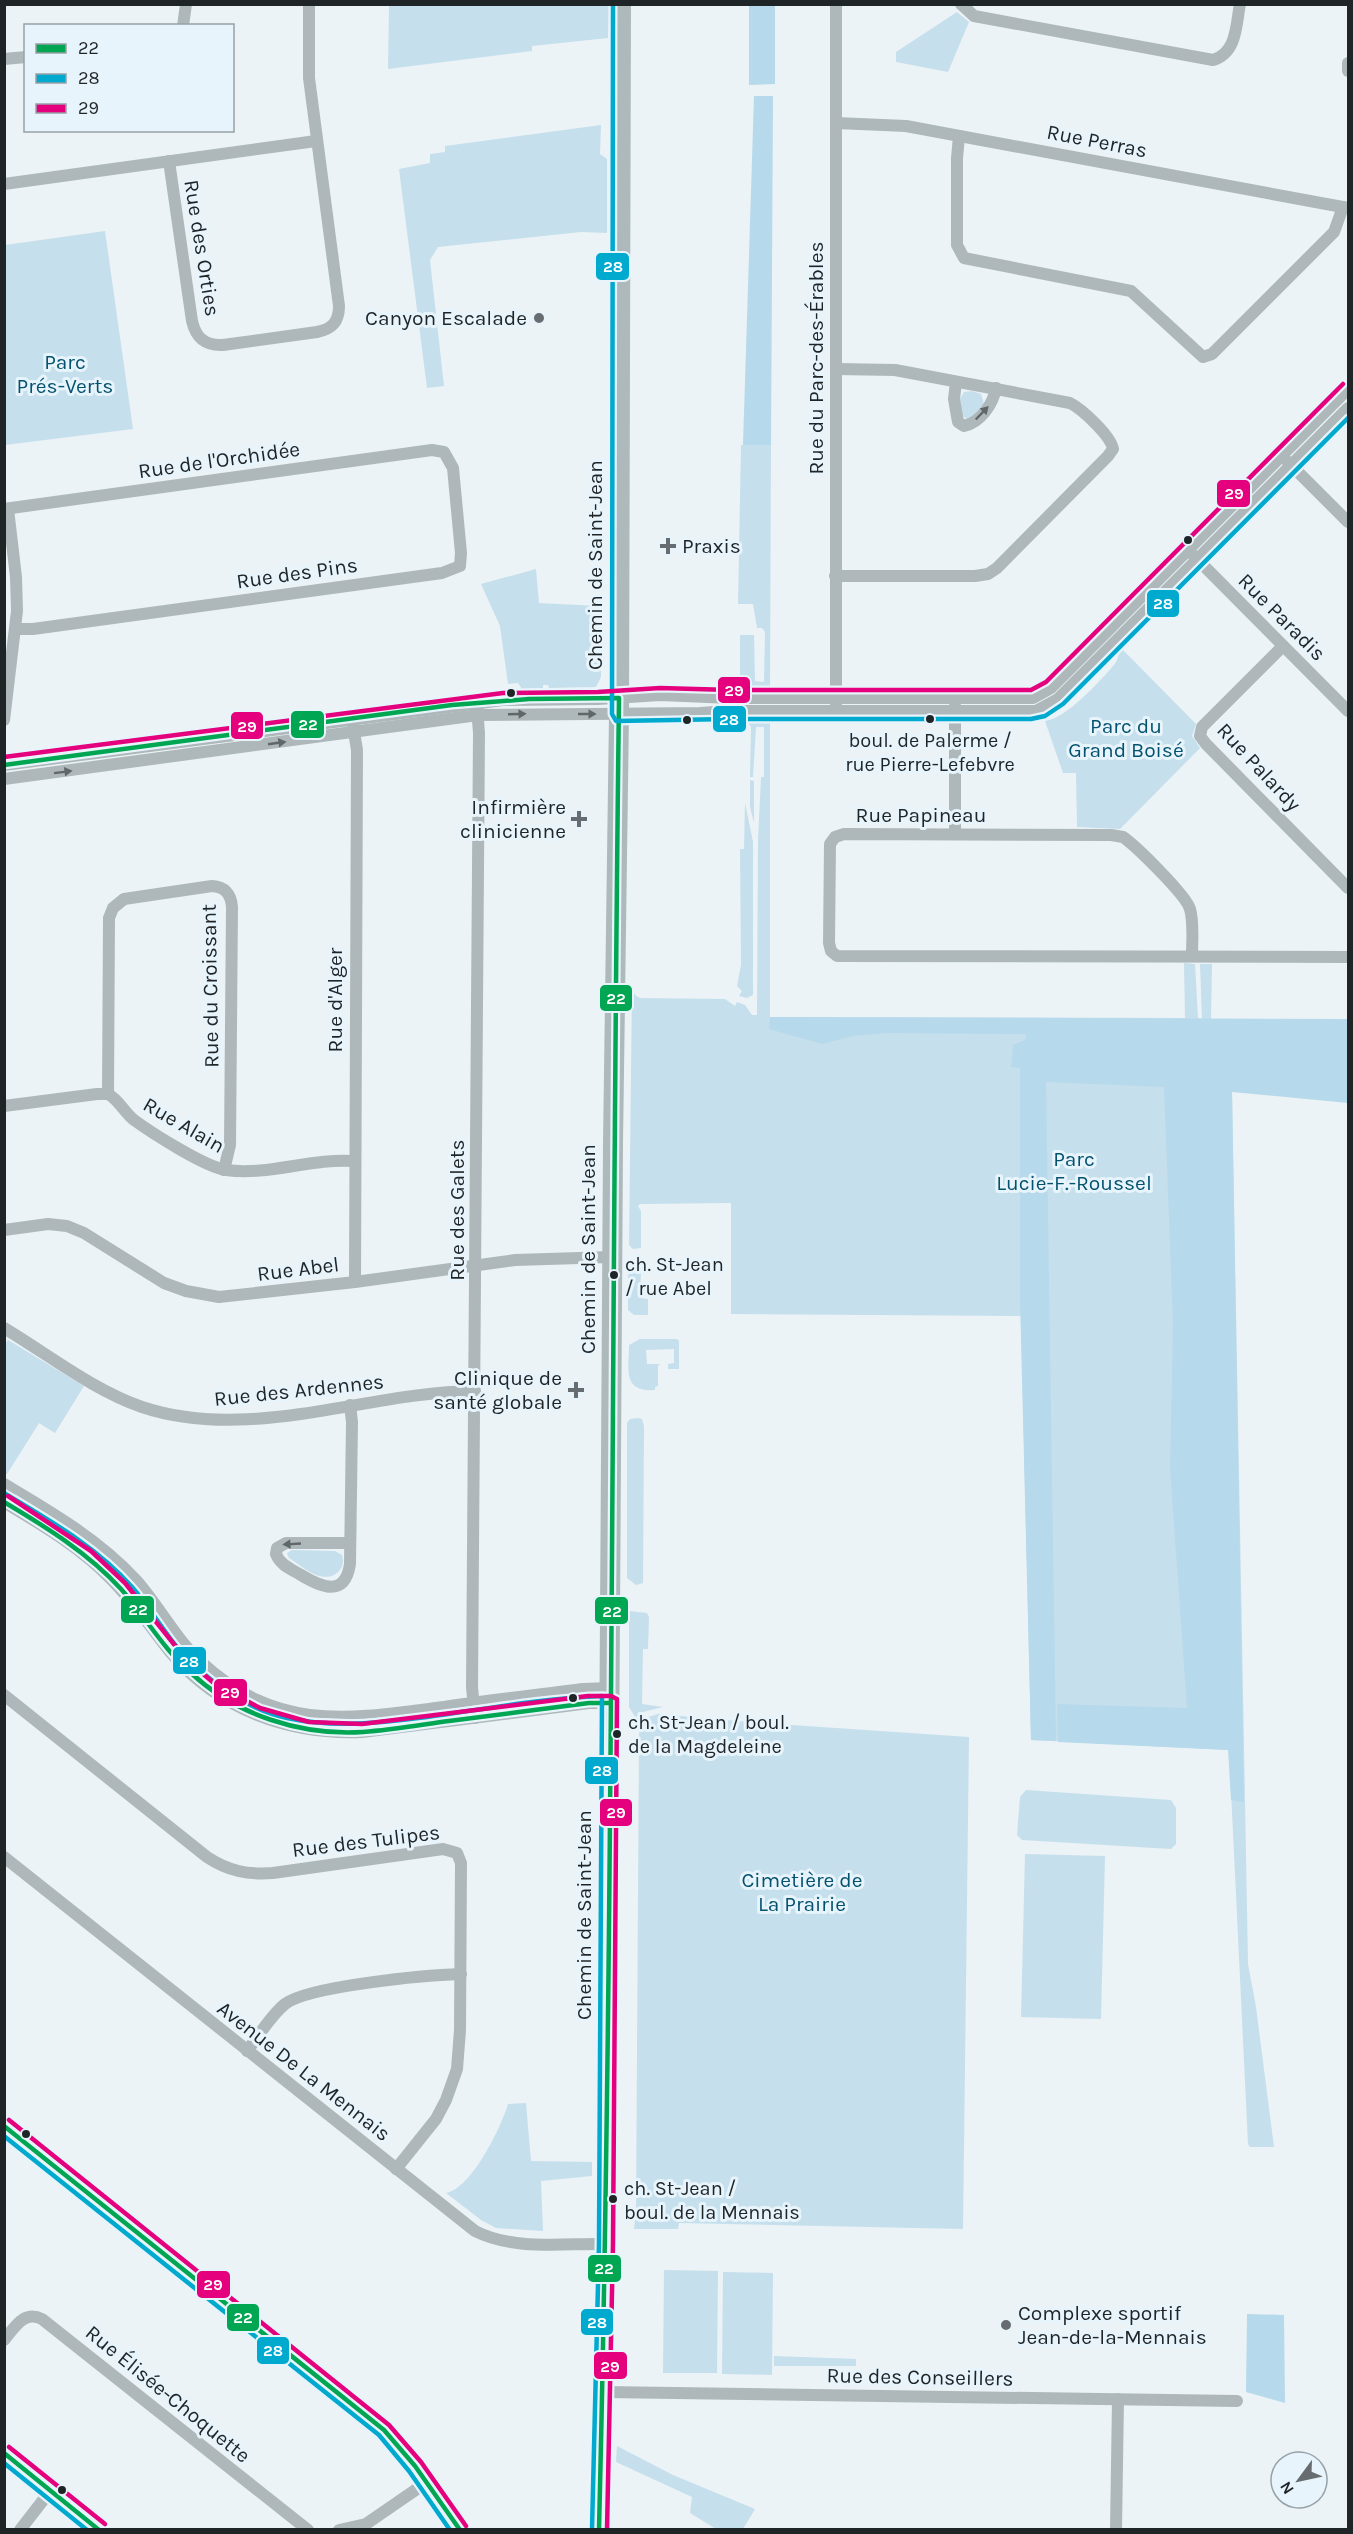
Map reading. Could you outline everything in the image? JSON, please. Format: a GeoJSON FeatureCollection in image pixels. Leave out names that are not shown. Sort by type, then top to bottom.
{"type":"FeatureCollection","features":[{"type":"Feature","properties":{"kind":"main road","name":"Chemin de Saint-Jean"},"geometry":{"type":"LineString","coordinates":[[599,2529],[606,2244],[612,1257],[619,706],[621,4]]}},
{"type":"Feature","properties":{"kind":"street"},"geometry":{"type":"LineString","coordinates":[[183,24],[186,4]]}},
{"type":"Feature","properties":{"kind":"street"},"geometry":{"type":"LineString","coordinates":[[4,184],[316,141],[309,78],[309,4]]}},
{"type":"Feature","properties":{"kind":"street","name":"Rue du Parc-des-Érables"},"geometry":{"type":"LineString","coordinates":[[836,4],[836,711]]}},
{"type":"Feature","properties":{"kind":"street"},"geometry":{"type":"LineString","coordinates":[[961,4],[965,11],[974,16],[1214,60],[1230,49],[1240,4]]}},
{"type":"Feature","properties":{"kind":"street"},"geometry":{"type":"LineString","coordinates":[[4,59],[24,57]]}},
{"type":"Feature","properties":{"kind":"street"},"geometry":{"type":"LineString","coordinates":[[1348,63],[1348,71]]}},
{"type":"Feature","properties":{"kind":"street","name":"Rue Perras"},"geometry":{"type":"LineString","coordinates":[[836,123],[896,125],[1346,208]]}},
{"type":"Feature","properties":{"kind":"street"},"geometry":{"type":"LineString","coordinates":[[959,136],[957,245],[964,258],[1131,291],[1203,357],[1212,354],[1334,232],[1346,208]]}},
{"type":"Feature","properties":{"kind":"street","name":"Rue des Orties"},"geometry":{"type":"LineString","coordinates":[[169,161],[196,334],[205,342],[216,345],[293,335],[330,328],[339,318],[316,141]]}},
{"type":"Feature","properties":{"kind":"street"},"geometry":{"type":"LineString","coordinates":[[835,576],[975,576],[988,574],[997,568],[1112,451],[1113,445],[1109,438],[1073,404],[895,370],[836,369]]}},
{"type":"Feature","properties":{"kind":"street"},"geometry":{"type":"LineString","coordinates":[[956,382],[955,412],[958,422],[964,426],[973,423],[989,406],[996,388]]}},
{"type":"Feature","properties":{"kind":"street"},"geometry":{"type":"LineString","coordinates":[[4,765],[477,702],[529,699],[619,706],[836,711],[955,705],[1032,698],[1045,693],[1348,389]]}},
{"type":"Feature","properties":{"kind":"street"},"geometry":{"type":"LineString","coordinates":[[4,779],[478,716],[619,706],[672,695],[836,698],[1031,712],[1053,704],[1348,408]]}},
{"type":"Feature","properties":{"kind":"street","name":"Rue de l'Orchidée"},"geometry":{"type":"LineString","coordinates":[[6,509],[440,450]]}},
{"type":"Feature","properties":{"kind":"street","name":"Rue des Pins"},"geometry":{"type":"LineString","coordinates":[[16,629],[33,629],[456,569],[460,566],[461,554],[453,468],[449,458],[440,450]]}},
{"type":"Feature","properties":{"kind":"street"},"geometry":{"type":"LineString","coordinates":[[1282,456],[1348,522]]}},
{"type":"Feature","properties":{"kind":"street"},"geometry":{"type":"LineString","coordinates":[[4,720],[16,629],[16,577],[6,509]]}},
{"type":"Feature","properties":{"kind":"street","name":"Rue Paradis"},"geometry":{"type":"LineString","coordinates":[[1188,550],[1348,711]]}},
{"type":"Feature","properties":{"kind":"street","name":"Rue Palardy"},"geometry":{"type":"LineString","coordinates":[[1284,646],[1202,727],[1200,736],[1348,888]]}},
{"type":"Feature","properties":{"kind":"street","name":"Rue des Galets"},"geometry":{"type":"LineString","coordinates":[[475,1718],[473,1703],[477,702]]}},
{"type":"Feature","properties":{"kind":"street"},"geometry":{"type":"LineString","coordinates":[[955,705],[955,834]]}},
{"type":"Feature","properties":{"kind":"street","name":"Rue d'Alger"},"geometry":{"type":"LineString","coordinates":[[351,719],[357,750],[355,1282]]}},
{"type":"Feature","properties":{"kind":"street","name":"Rue Papineau"},"geometry":{"type":"LineString","coordinates":[[1192,956],[1192,917],[1189,905],[1181,894],[1122,837],[1111,835],[844,834],[835,837],[829,849],[829,943],[834,954],[842,957],[1348,957]]}},
{"type":"Feature","properties":{"kind":"street","name":"Rue du Croissant"},"geometry":{"type":"LineString","coordinates":[[108,1094],[109,918],[113,908],[120,901],[129,898],[212,886],[222,888],[229,895],[232,907],[230,1144],[224,1170]]}},
{"type":"Feature","properties":{"kind":"street"},"geometry":{"type":"LineString","coordinates":[[4,1106],[108,1094]]}},
{"type":"Feature","properties":{"kind":"street","name":"Rue Alain"},"geometry":{"type":"LineString","coordinates":[[108,1094],[139,1123],[204,1162],[224,1170],[254,1170],[333,1160],[354,1161]]}},
{"type":"Feature","properties":{"kind":"street","name":"Rue Abel"},"geometry":{"type":"LineString","coordinates":[[4,1230],[57,1224],[76,1229],[164,1282],[186,1291],[208,1296],[241,1296],[537,1258],[612,1257]]}},
{"type":"Feature","properties":{"kind":"street","name":"Rue des Ardennes"},"geometry":{"type":"LineString","coordinates":[[4,1328],[108,1391],[143,1407],[201,1419],[238,1420],[475,1391]]}},
{"type":"Feature","properties":{"kind":"street"},"geometry":{"type":"LineString","coordinates":[[350,1405],[350,1543],[350,1564],[347,1576],[341,1583],[329,1587],[317,1585],[284,1565],[276,1554],[277,1548],[286,1543],[350,1543]]}},
{"type":"Feature","properties":{"kind":"street"},"geometry":{"type":"LineString","coordinates":[[4,1484],[74,1526],[103,1550],[141,1586],[191,1652],[216,1675],[246,1694],[285,1710],[320,1717],[359,1718],[584,1689],[610,1696]]}},
{"type":"Feature","properties":{"kind":"street"},"geometry":{"type":"LineString","coordinates":[[4,1502],[90,1558],[135,1604],[180,1663],[208,1688],[245,1710],[287,1726],[326,1732],[362,1732],[589,1703],[610,1696]]}},
{"type":"Feature","properties":{"kind":"street"},"geometry":{"type":"LineString","coordinates":[[157,1633],[169,1624]]}},
{"type":"Feature","properties":{"kind":"street","name":"Rue des Tulipes"},"geometry":{"type":"LineString","coordinates":[[4,1695],[207,1857],[236,1872],[264,1874],[443,1849],[457,1853],[461,1863],[461,1974],[460,2041],[454,2079],[436,2119],[396,2169]]}},
{"type":"Feature","properties":{"kind":"street","name":"Avenue De La Mennais"},"geometry":{"type":"LineString","coordinates":[[4,1857],[466,2225],[490,2238],[521,2243],[606,2244]]}},
{"type":"Feature","properties":{"kind":"street"},"geometry":{"type":"LineString","coordinates":[[247,2050],[280,2009],[304,1994],[429,1976],[461,1974]]}},
{"type":"Feature","properties":{"kind":"street"},"geometry":{"type":"LineString","coordinates":[[4,2126],[374,2421],[399,2445],[460,2529]]}},
{"type":"Feature","properties":{"kind":"street","name":"Rue Élisée-Choquette"},"geometry":{"type":"LineString","coordinates":[[4,2340],[25,2317],[34,2315],[42,2319],[308,2529]]}},
{"type":"Feature","properties":{"kind":"street","name":"Rue des Conseillers"},"geometry":{"type":"LineString","coordinates":[[603,2392],[1237,2402]]}},
{"type":"Feature","properties":{"kind":"street"},"geometry":{"type":"LineString","coordinates":[[1116,2529],[1118,2399]]}},
{"type":"Feature","properties":{"kind":"street"},"geometry":{"type":"LineString","coordinates":[[4,2453],[100,2529]]}},
{"type":"Feature","properties":{"kind":"street"},"geometry":{"type":"LineString","coordinates":[[339,2529],[366,2524],[427,2482]]}},
{"type":"Feature","properties":{"kind":"street"},"geometry":{"type":"LineString","coordinates":[[20,2529],[51,2490]]}},
{"type":"Feature","properties":{"kind":"green space"},"geometry":{"type":"Polygon","coordinates":[[[389,5],[609,5],[608,38],[532,46],[532,51],[388,69],[389,5]]]}},
{"type":"Feature","properties":{"kind":"green space"},"geometry":{"type":"Polygon","coordinates":[[[957,12],[969,22],[948,72],[896,62],[896,52],[957,12]]]}},
{"type":"Feature","properties":{"kind":"green space"},"geometry":{"type":"Polygon","coordinates":[[[601,125],[600,154],[607,159],[607,233],[581,232],[438,247],[430,260],[444,386],[427,388],[399,169],[430,163],[430,154],[445,152],[445,146],[601,125]]]}},
{"type":"Feature","properties":{"kind":"green space","name":"Parc Prés-Verts"},"geometry":{"type":"Polygon","coordinates":[[[105,231],[133,429],[5,445],[5,245],[105,231]]]}},
{"type":"Feature","properties":{"kind":"green space"},"geometry":{"type":"Polygon","coordinates":[[[972,391],[981,394],[984,404],[967,419],[961,415],[960,399],[964,392],[972,391]]]}},
{"type":"Feature","properties":{"kind":"green space"},"geometry":{"type":"Polygon","coordinates":[[[741,445],[771,445],[770,688],[740,688],[740,635],[754,635],[755,681],[764,682],[765,632],[762,628],[757,628],[753,604],[738,604],[741,445]]]}},
{"type":"Feature","properties":{"kind":"green space"},"geometry":{"type":"Polygon","coordinates":[[[536,569],[539,603],[598,606],[604,611],[604,663],[601,663],[601,677],[596,687],[549,688],[548,685],[543,685],[543,688],[522,689],[518,683],[508,684],[500,626],[481,584],[536,569]]]}},
{"type":"Feature","properties":{"kind":"green space","name":"Parc du Grand Boisé"},"geometry":{"type":"Polygon","coordinates":[[[1122,649],[1196,724],[1192,736],[1200,748],[1120,829],[1077,827],[1076,773],[1063,773],[1045,721],[1063,713],[1082,698],[1114,665],[1122,649]]]}},
{"type":"Feature","properties":{"kind":"green space","name":"Parc Lucie-F.-Roussel"},"geometry":{"type":"Polygon","coordinates":[[[770,721],[770,1017],[1185,1018],[1184,963],[1195,964],[1198,1018],[1202,1019],[1232,1091],[1248,1964],[1256,2007],[1274,2147],[1250,2147],[1248,2144],[1229,1750],[1031,1740],[1021,1316],[731,1314],[731,1203],[640,1204],[638,1206],[641,1211],[641,1248],[633,1249],[629,1245],[632,989],[640,998],[725,999],[735,1006],[737,1002],[745,1005],[752,1015],[757,1015],[758,841],[761,777],[764,777],[764,727],[756,727],[753,777],[750,777],[751,727],[748,722],[770,721]]]}},
{"type":"Feature","properties":{"kind":"green space"},"geometry":{"type":"Polygon","coordinates":[[[750,780],[754,781],[754,823],[750,807],[750,780]]]}},
{"type":"Feature","properties":{"kind":"green space"},"geometry":{"type":"Polygon","coordinates":[[[745,803],[753,842],[753,995],[747,998],[739,996],[742,991],[737,986],[741,965],[740,849],[744,849],[745,803]]]}},
{"type":"Feature","properties":{"kind":"green space"},"geometry":{"type":"Polygon","coordinates":[[[1200,964],[1212,964],[1211,1019],[1202,1019],[1200,964]]]}},
{"type":"Feature","properties":{"kind":"green space"},"geometry":{"type":"Polygon","coordinates":[[[631,1267],[641,1269],[640,1298],[648,1299],[648,1315],[634,1315],[628,1310],[628,1276],[631,1267]]]}},
{"type":"Feature","properties":{"kind":"green space"},"geometry":{"type":"Polygon","coordinates":[[[640,1339],[677,1339],[679,1341],[679,1369],[668,1369],[668,1364],[674,1363],[674,1349],[646,1350],[647,1364],[660,1364],[658,1366],[658,1386],[655,1390],[644,1390],[637,1387],[630,1378],[629,1345],[640,1339]]]}},
{"type":"Feature","properties":{"kind":"green space"},"geometry":{"type":"Polygon","coordinates":[[[8,1340],[84,1386],[55,1433],[39,1423],[7,1474],[4,1473],[4,1346],[8,1340]]]}},
{"type":"Feature","properties":{"kind":"green space"},"geometry":{"type":"Polygon","coordinates":[[[630,1419],[642,1419],[644,1426],[643,1583],[636,1585],[627,1578],[627,1423],[630,1419]]]}},
{"type":"Feature","properties":{"kind":"green space"},"geometry":{"type":"Polygon","coordinates":[[[292,1550],[335,1551],[342,1555],[342,1565],[337,1573],[331,1576],[318,1576],[289,1558],[287,1553],[292,1550]]]}},
{"type":"Feature","properties":{"kind":"green space"},"geometry":{"type":"Polygon","coordinates":[[[629,1611],[647,1613],[649,1617],[648,1649],[643,1649],[642,1704],[663,1707],[643,1712],[637,1720],[629,1707],[629,1611]]]}},
{"type":"Feature","properties":{"kind":"green space","name":"Cimetière de La Prairie"},"geometry":{"type":"Polygon","coordinates":[[[658,1714],[969,1737],[963,2229],[679,2223],[678,2229],[634,2229],[636,2211],[639,1735],[645,1718],[658,1714]]]}},
{"type":"Feature","properties":{"kind":"green space"},"geometry":{"type":"Polygon","coordinates":[[[1026,1790],[1171,1800],[1176,1808],[1176,1844],[1171,1849],[1022,1840],[1017,1835],[1020,1797],[1026,1790]]]}},
{"type":"Feature","properties":{"kind":"green space"},"geometry":{"type":"Polygon","coordinates":[[[1025,1854],[1105,1856],[1101,2019],[1021,2017],[1025,1854]]]}},
{"type":"Feature","properties":{"kind":"green space"},"geometry":{"type":"Polygon","coordinates":[[[526,2103],[531,2161],[592,2162],[592,2176],[541,2181],[543,2231],[496,2228],[481,2220],[446,2193],[456,2189],[475,2169],[492,2142],[508,2104],[526,2103]]]}},
{"type":"Feature","properties":{"kind":"green space"},"geometry":{"type":"Polygon","coordinates":[[[664,2270],[718,2271],[717,2373],[663,2373],[664,2270]]]}},
{"type":"Feature","properties":{"kind":"green space"},"geometry":{"type":"Polygon","coordinates":[[[723,2272],[773,2273],[772,2375],[722,2374],[723,2272]]]}},
{"type":"Feature","properties":{"kind":"green space"},"geometry":{"type":"Polygon","coordinates":[[[774,2356],[856,2359],[856,2366],[774,2366],[774,2356]]]}},
{"type":"Feature","properties":{"kind":"green space"},"geometry":{"type":"Polygon","coordinates":[[[617,2446],[673,2475],[755,2509],[743,2529],[716,2529],[690,2513],[692,2497],[616,2462],[617,2446]]]}},
{"type":"Feature","properties":{"kind":"shaded area"},"geometry":{"type":"Polygon","coordinates":[[[749,5],[775,5],[775,84],[749,85],[749,5]]]}},
{"type":"Feature","properties":{"kind":"shaded area"},"geometry":{"type":"Polygon","coordinates":[[[754,96],[773,96],[771,445],[743,445],[754,96]]]}},
{"type":"Feature","properties":{"kind":"shaded area"},"geometry":{"type":"Polygon","coordinates":[[[770,1017],[1348,1019],[1348,1103],[1232,1092],[1244,1802],[1231,1800],[1228,1750],[1058,1742],[1057,1704],[1187,1708],[1170,1468],[1173,1324],[1164,1087],[1046,1082],[1056,1741],[1031,1740],[1020,1299],[1020,1068],[1011,1067],[1013,1045],[1025,1040],[1026,1034],[886,1033],[853,1036],[822,1044],[769,1029],[770,1017]]]}},
{"type":"Feature","properties":{"kind":"shaded area"},"geometry":{"type":"Polygon","coordinates":[[[1247,2314],[1284,2315],[1285,2403],[1246,2392],[1247,2314]]]}},
{"type":"Feature","properties":{"kind":"transit line","name":"28"},"geometry":{"type":"LineString","coordinates":[[613,4],[612,714],[616,721],[1031,719],[1045,716],[1063,704],[1348,418]]}},
{"type":"Feature","properties":{"kind":"transit line","name":"29"},"geometry":{"type":"LineString","coordinates":[[4,757],[503,693],[598,692],[660,688],[1031,690],[1046,682],[1343,384]]}},
{"type":"Feature","properties":{"kind":"transit line","name":"22"},"geometry":{"type":"LineString","coordinates":[[4,765],[452,705],[529,699],[619,698],[610,1843],[599,2530]]}},
{"type":"Feature","properties":{"kind":"transit line","name":"28"},"geometry":{"type":"LineString","coordinates":[[4,1493],[72,1535],[104,1559],[132,1587],[187,1659],[228,1692],[274,1715],[322,1723],[374,1723],[536,1701],[602,1696],[599,2244],[592,2530]]}},
{"type":"Feature","properties":{"kind":"transit line","name":"29"},"geometry":{"type":"LineString","coordinates":[[8,1496],[91,1551],[125,1583],[195,1667],[215,1684],[260,1708],[309,1722],[362,1724],[588,1696],[611,1696],[617,1699],[613,2244],[607,2530]]}},
{"type":"Feature","properties":{"kind":"transit line","name":"22"},"geometry":{"type":"LineString","coordinates":[[4,1502],[66,1541],[95,1564],[130,1599],[181,1664],[209,1688],[249,1711],[271,1720],[316,1730],[363,1732],[589,1703],[610,1703]]}},
{"type":"Feature","properties":{"kind":"transit line","name":"29"},"geometry":{"type":"LineString","coordinates":[[9,2120],[389,2425],[421,2462],[466,2526]]}},
{"type":"Feature","properties":{"kind":"transit line","name":"22"},"geometry":{"type":"LineString","coordinates":[[4,2126],[384,2430],[415,2466],[460,2530]]}},
{"type":"Feature","properties":{"kind":"transit line","name":"28"},"geometry":{"type":"LineString","coordinates":[[4,2136],[379,2435],[409,2471],[450,2530]]}},
{"type":"Feature","properties":{"kind":"transit line","name":"29"},"geometry":{"type":"LineString","coordinates":[[9,2447],[105,2524]]}},
{"type":"Feature","properties":{"kind":"transit line","name":"22"},"geometry":{"type":"LineString","coordinates":[[4,2453],[99,2530]]}},
{"type":"Feature","properties":{"kind":"transit line","name":"28"},"geometry":{"type":"LineString","coordinates":[[4,2463],[87,2530]]}},
{"type":"Feature","properties":{"kind":"place","name":"Canyon Escalade"},"geometry":{"type":"Point","coordinates":[539,318]}},
{"type":"Feature","properties":{"kind":"place","name":"Praxis"},"geometry":{"type":"Point","coordinates":[668,546]}},
{"type":"Feature","properties":{"kind":"place","name":"boul. de Palerme / rue Pierre-Lefebvre"},"geometry":{"type":"Point","coordinates":[930,719]}},
{"type":"Feature","properties":{"kind":"place","name":"Infirmière clinicienne"},"geometry":{"type":"Point","coordinates":[579,819]}},
{"type":"Feature","properties":{"kind":"place","name":"ch. St-Jean / rue Abel"},"geometry":{"type":"Point","coordinates":[614,1275]}},
{"type":"Feature","properties":{"kind":"place","name":"Clinique de santé globale"},"geometry":{"type":"Point","coordinates":[576,1390]}},
{"type":"Feature","properties":{"kind":"place","name":"ch. St-Jean / boul. de la Magdeleine"},"geometry":{"type":"Point","coordinates":[617,1734]}},
{"type":"Feature","properties":{"kind":"place","name":"ch. St-Jean / boul. de la Mennais"},"geometry":{"type":"Point","coordinates":[613,2199]}},
{"type":"Feature","properties":{"kind":"place","name":"Complexe sportif Jean-de-la-Mennais"},"geometry":{"type":"Point","coordinates":[1006,2325]}}]}
